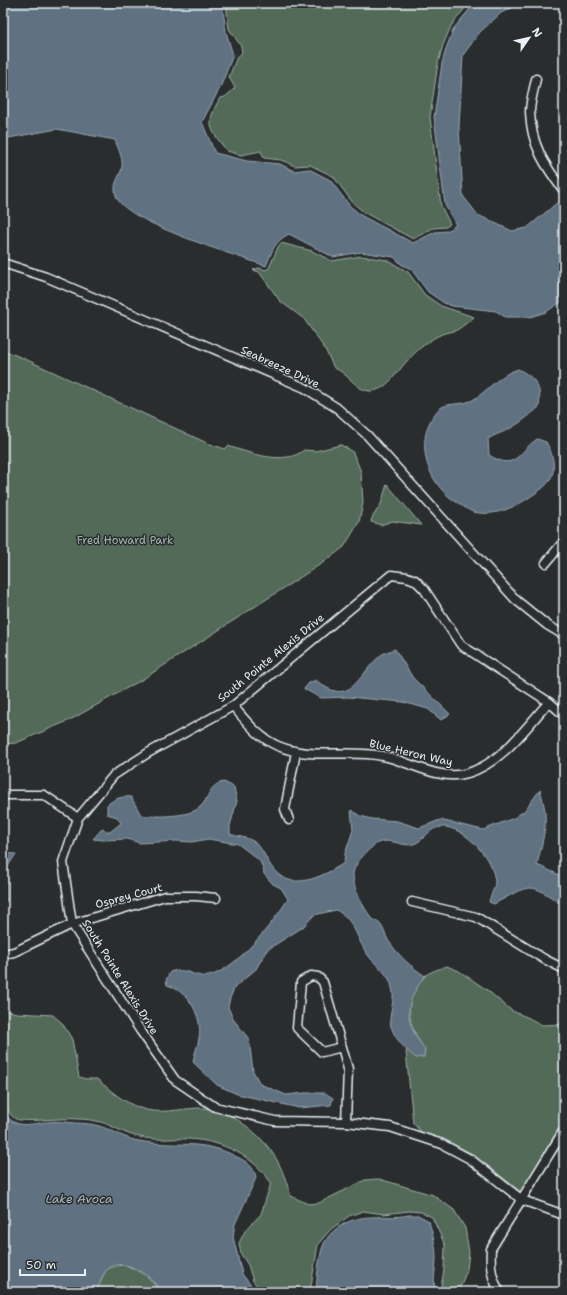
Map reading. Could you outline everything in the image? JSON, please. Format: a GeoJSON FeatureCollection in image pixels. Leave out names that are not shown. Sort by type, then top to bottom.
{"type":"FeatureCollection","features":[{"type":"Feature","properties":{"kind":"street"},"geometry":{"type":"LineString","coordinates":[[536,79],[530,111],[534,137],[545,166],[564,191]]}},
{"type":"Feature","properties":{"kind":"street","name":"Seabreeze Drive"},"geometry":{"type":"LineString","coordinates":[[3,263],[46,277],[305,388],[337,408],[367,435],[516,600],[547,625],[564,635]]}},
{"type":"Feature","properties":{"kind":"street"},"geometry":{"type":"LineString","coordinates":[[546,563],[564,541]]}},
{"type":"Feature","properties":{"kind":"street","name":"South Pointe Alexis Drive"},"geometry":{"type":"LineString","coordinates":[[564,715],[549,702],[462,645],[424,589],[415,580],[407,577],[391,575],[233,706],[148,753],[114,775],[78,818],[63,862],[72,924],[140,1030],[175,1080],[215,1106],[276,1121],[346,1122],[390,1127],[442,1144],[470,1159],[522,1200],[564,1215]]}},
{"type":"Feature","properties":{"kind":"street","name":"Blue Heron Way"},"geometry":{"type":"LineString","coordinates":[[233,706],[262,737],[276,745],[296,752],[324,754],[360,753],[383,756],[441,773],[457,775],[467,773],[485,765],[509,747],[549,702]]}},
{"type":"Feature","properties":{"kind":"street"},"geometry":{"type":"LineString","coordinates":[[289,820],[285,809],[296,752]]}},
{"type":"Feature","properties":{"kind":"street"},"geometry":{"type":"LineString","coordinates":[[3,795],[44,795],[78,818]]}},
{"type":"Feature","properties":{"kind":"street","name":"Osprey Court"},"geometry":{"type":"LineString","coordinates":[[3,954],[14,952],[72,924],[165,896],[196,896],[216,898]]}},
{"type":"Feature","properties":{"kind":"street"},"geometry":{"type":"LineString","coordinates":[[412,902],[476,917],[544,959],[564,968]]}},
{"type":"Feature","properties":{"kind":"street"},"geometry":{"type":"LineString","coordinates":[[342,1047],[322,1052],[297,1028],[301,982],[306,978],[311,976],[318,977],[324,982],[342,1047],[348,1069],[346,1122]]}},
{"type":"Feature","properties":{"kind":"street"},"geometry":{"type":"LineString","coordinates":[[500,1292],[493,1282],[490,1266],[491,1249],[564,1130]]}},
{"type":"Feature","properties":{"kind":"green space"},"geometry":{"type":"Polygon","coordinates":[[[226,3],[469,3],[451,26],[443,45],[438,63],[430,117],[441,206],[450,224],[446,227],[433,228],[413,239],[365,213],[353,203],[333,176],[310,165],[295,166],[281,160],[264,158],[261,151],[241,155],[227,151],[216,137],[211,126],[212,114],[220,98],[225,97],[235,88],[229,77],[237,57],[242,53],[241,46],[229,29],[226,3]]]}},
{"type":"Feature","properties":{"kind":"green space"},"geometry":{"type":"Polygon","coordinates":[[[281,243],[312,251],[332,261],[361,256],[387,260],[408,272],[425,295],[441,306],[474,317],[457,330],[442,334],[424,345],[415,352],[386,385],[375,390],[364,390],[339,370],[334,368],[325,349],[304,319],[280,301],[259,272],[253,270],[259,268],[266,270],[269,268],[281,243]]]}},
{"type":"Feature","properties":{"kind":"green space","name":"Fred Howard Park"},"geometry":{"type":"Polygon","coordinates":[[[3,350],[207,443],[225,449],[228,446],[256,455],[277,458],[296,455],[304,450],[315,451],[341,445],[352,451],[361,472],[363,503],[359,522],[344,547],[324,562],[143,679],[70,720],[16,743],[3,744],[3,350]]]}},
{"type":"Feature","properties":{"kind":"green space"},"geometry":{"type":"Polygon","coordinates":[[[387,484],[421,525],[392,521],[381,525],[371,522],[381,504],[387,484]]]}},
{"type":"Feature","properties":{"kind":"green space"},"geometry":{"type":"Polygon","coordinates":[[[447,966],[459,971],[487,990],[512,1011],[542,1025],[564,1024],[564,1122],[521,1192],[473,1154],[445,1140],[422,1133],[413,1123],[406,1051],[425,1049],[414,1032],[411,1022],[410,1003],[412,993],[417,984],[427,974],[447,966]]]}},
{"type":"Feature","properties":{"kind":"green space"},"geometry":{"type":"Polygon","coordinates":[[[3,1010],[17,1013],[53,1015],[62,1023],[72,1039],[79,1077],[86,1079],[97,1079],[117,1096],[134,1106],[154,1111],[198,1108],[210,1109],[222,1112],[244,1124],[264,1142],[272,1152],[282,1170],[291,1196],[308,1204],[319,1203],[365,1180],[379,1179],[433,1195],[454,1210],[465,1228],[469,1252],[467,1270],[458,1292],[440,1292],[444,1270],[445,1245],[432,1217],[421,1212],[409,1211],[384,1214],[363,1211],[349,1216],[331,1229],[318,1244],[310,1292],[262,1292],[253,1281],[248,1265],[241,1254],[239,1243],[245,1231],[261,1214],[271,1183],[264,1173],[246,1157],[236,1151],[225,1146],[201,1140],[146,1138],[135,1136],[101,1122],[89,1120],[18,1120],[14,1118],[7,1106],[5,1089],[7,1057],[3,1053],[3,1010]]]}},
{"type":"Feature","properties":{"kind":"green space"},"geometry":{"type":"Polygon","coordinates":[[[126,1265],[147,1276],[161,1292],[96,1292],[106,1271],[113,1267],[126,1265]]]}},
{"type":"Feature","properties":{"kind":"water"},"geometry":{"type":"Polygon","coordinates":[[[3,3],[222,3],[226,32],[233,55],[220,88],[202,122],[215,153],[247,161],[280,164],[294,171],[309,169],[330,180],[350,206],[362,216],[413,243],[435,232],[447,231],[456,225],[445,205],[434,117],[442,63],[454,28],[475,3],[547,3],[516,6],[501,13],[480,32],[463,55],[459,127],[463,196],[478,215],[512,231],[527,228],[558,202],[564,207],[564,300],[546,312],[530,317],[505,317],[496,311],[452,306],[444,303],[428,292],[411,269],[401,264],[394,257],[361,252],[333,257],[289,234],[277,244],[266,266],[185,238],[141,218],[125,208],[117,198],[115,192],[116,183],[122,168],[122,160],[115,140],[57,129],[3,139],[3,3]]]}},
{"type":"Feature","properties":{"kind":"water"},"geometry":{"type":"Polygon","coordinates":[[[547,3],[564,3],[564,8],[547,3]]]}},
{"type":"Feature","properties":{"kind":"water"},"geometry":{"type":"Polygon","coordinates":[[[518,369],[529,376],[536,384],[540,394],[539,407],[514,426],[488,439],[489,455],[505,462],[511,461],[516,459],[530,444],[537,439],[546,442],[552,455],[554,468],[550,480],[546,485],[517,505],[491,513],[473,512],[448,496],[431,474],[425,447],[426,434],[431,421],[439,409],[447,405],[471,401],[506,374],[518,369]]]}},
{"type":"Feature","properties":{"kind":"water"},"geometry":{"type":"Polygon","coordinates":[[[395,649],[413,678],[450,714],[441,720],[428,709],[403,702],[348,697],[321,698],[304,689],[309,683],[316,680],[328,688],[338,691],[346,690],[360,679],[381,655],[395,649]]]}},
{"type":"Feature","properties":{"kind":"water"},"geometry":{"type":"Polygon","coordinates":[[[224,782],[234,787],[237,801],[230,826],[230,834],[253,841],[262,850],[271,866],[278,874],[287,879],[296,881],[316,877],[344,863],[345,854],[353,830],[351,810],[360,816],[372,819],[397,821],[419,828],[440,820],[483,830],[514,818],[524,811],[540,790],[545,810],[545,827],[537,865],[564,877],[564,905],[563,906],[543,892],[529,888],[523,889],[494,904],[489,902],[495,882],[490,864],[469,838],[451,828],[442,827],[434,829],[414,844],[405,845],[386,841],[376,844],[358,862],[355,867],[353,880],[365,908],[372,918],[381,925],[387,939],[406,961],[425,976],[413,995],[409,1012],[413,1030],[425,1049],[424,1057],[416,1058],[398,1041],[390,1024],[393,996],[391,983],[384,972],[367,954],[350,922],[345,916],[336,910],[314,915],[303,927],[267,950],[256,969],[235,987],[228,1007],[233,1019],[249,1039],[253,1071],[260,1084],[286,1095],[325,1093],[333,1098],[331,1105],[299,1108],[237,1094],[217,1085],[193,1062],[200,1030],[199,1021],[187,999],[175,988],[167,985],[166,980],[170,972],[175,971],[185,971],[200,976],[209,976],[220,972],[242,955],[253,944],[264,932],[288,899],[281,888],[273,884],[264,874],[259,860],[238,844],[208,839],[192,842],[177,841],[140,843],[127,839],[93,839],[102,829],[110,832],[121,823],[117,817],[107,814],[107,805],[115,800],[124,797],[131,797],[141,815],[180,815],[199,808],[212,789],[219,783],[224,782]]]}},
{"type":"Feature","properties":{"kind":"water"},"geometry":{"type":"Polygon","coordinates":[[[3,853],[16,854],[6,869],[7,901],[3,902],[3,853]]]}},
{"type":"Feature","properties":{"kind":"water","name":"Lake Avoca"},"geometry":{"type":"Polygon","coordinates":[[[3,1111],[7,1117],[17,1123],[28,1124],[58,1122],[96,1125],[139,1141],[212,1147],[224,1151],[247,1163],[254,1171],[256,1178],[235,1224],[233,1237],[242,1274],[256,1292],[161,1292],[152,1281],[140,1271],[126,1265],[119,1265],[112,1266],[106,1270],[96,1292],[3,1292],[3,1111]]]}},
{"type":"Feature","properties":{"kind":"water"},"geometry":{"type":"Polygon","coordinates":[[[418,1215],[429,1221],[436,1253],[434,1278],[436,1292],[316,1292],[322,1249],[325,1242],[335,1230],[342,1225],[357,1219],[418,1215]]]}}]}
